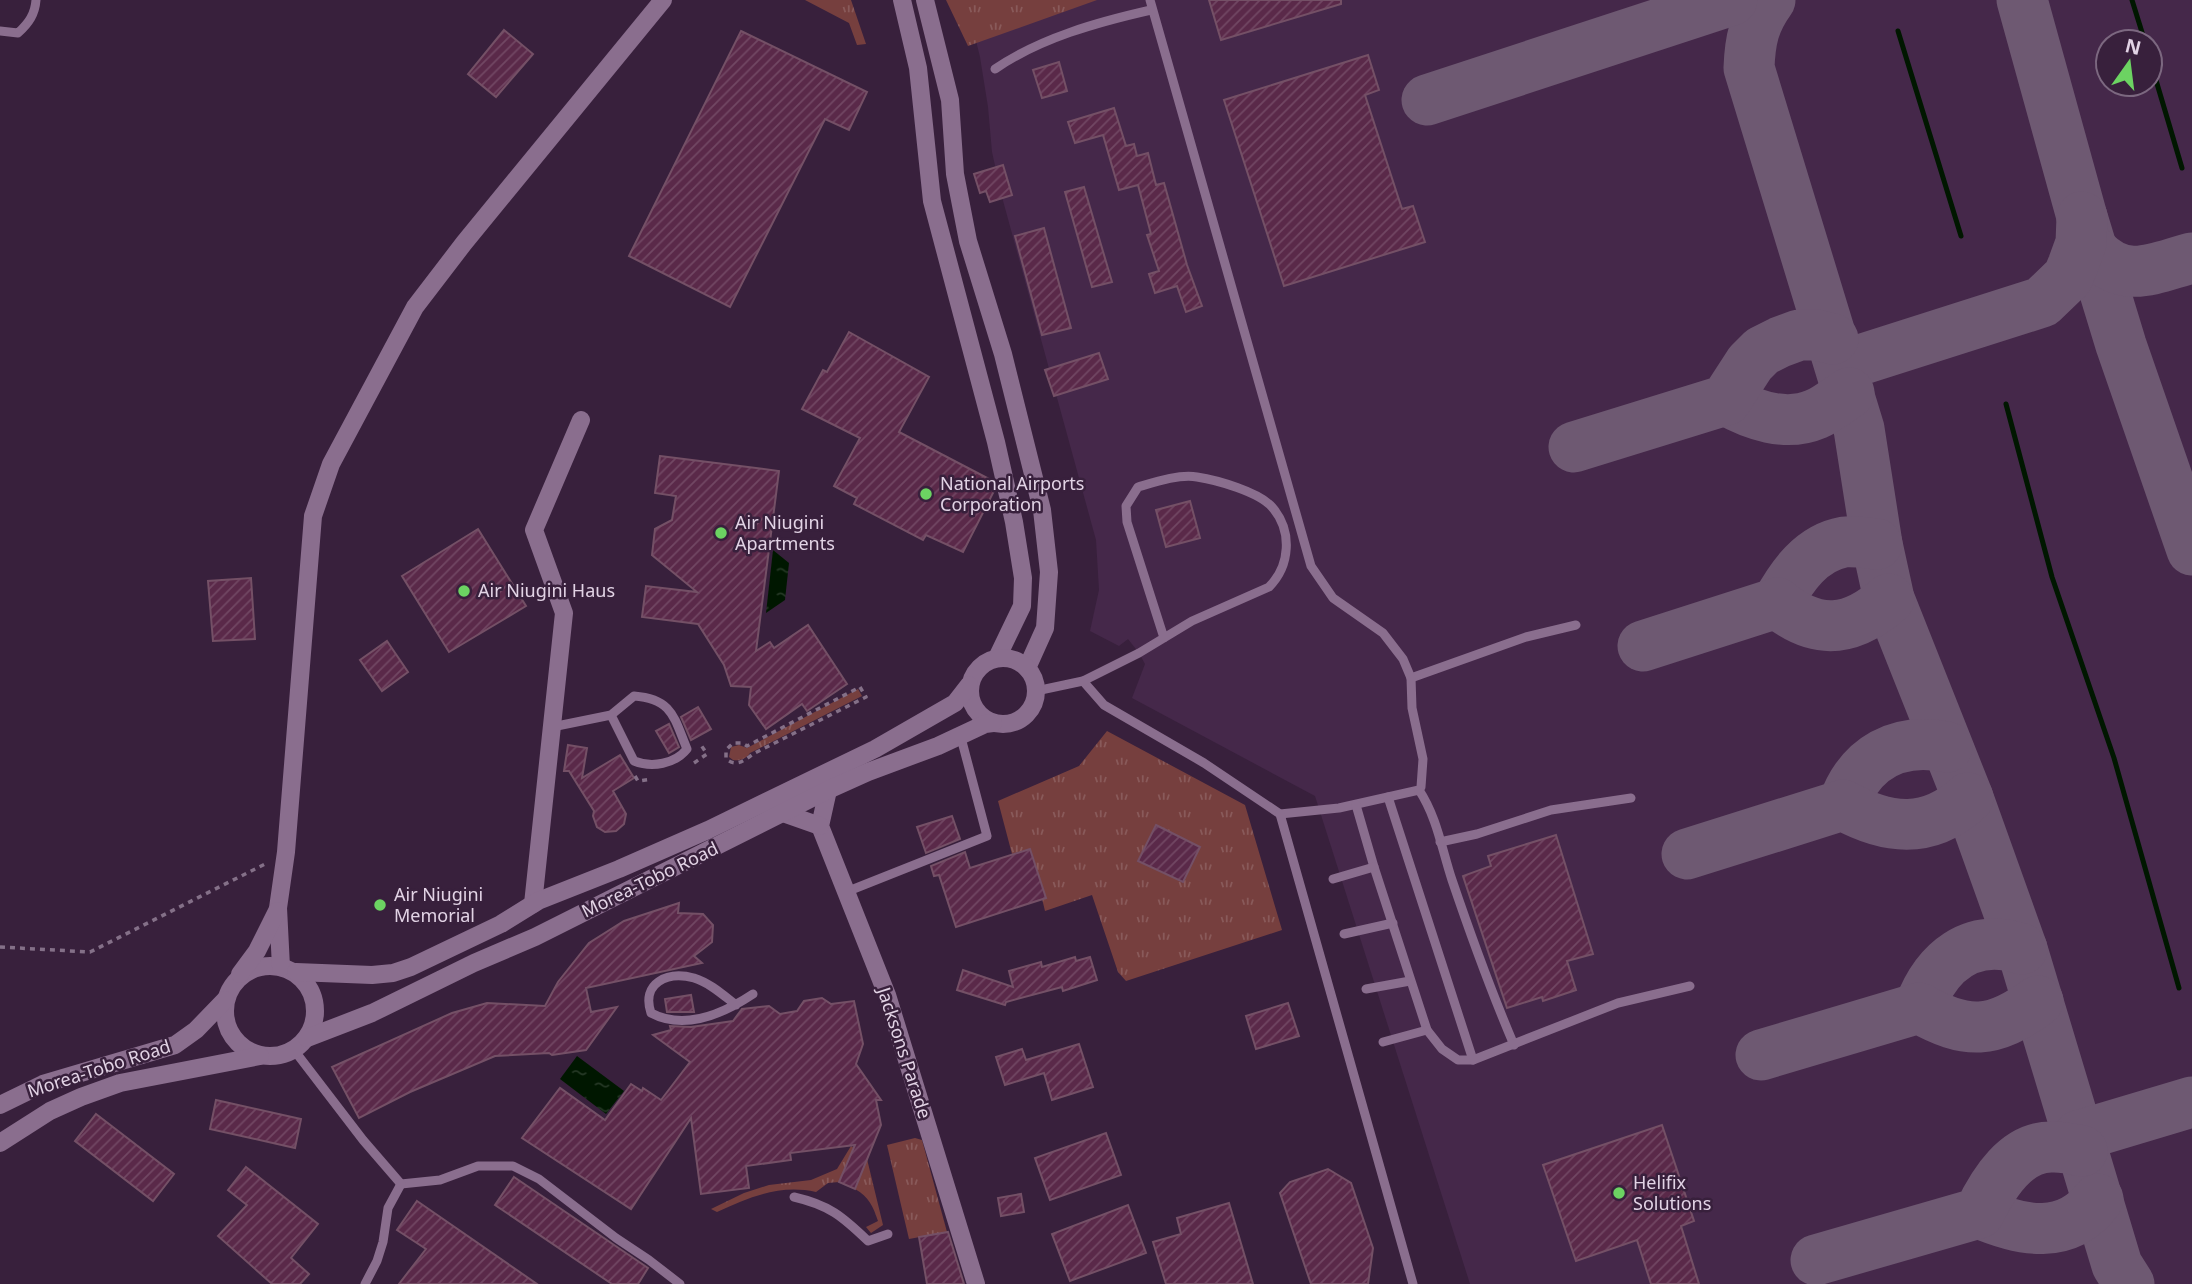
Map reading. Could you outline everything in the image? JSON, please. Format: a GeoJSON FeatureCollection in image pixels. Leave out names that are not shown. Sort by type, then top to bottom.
{"type":"FeatureCollection","features":[{"type":"Feature","properties":{"kind":"main road"},"geometry":{"type":"LineString","coordinates":[[288,969],[278,908],[286,852],[313,516],[331,464],[415,307],[464,243],[663,0]]}},
{"type":"Feature","properties":{"kind":"main road"},"geometry":{"type":"LineString","coordinates":[[902,0],[918,68],[932,201],[996,442],[1023,578],[1022,606],[998,658]]}},
{"type":"Feature","properties":{"kind":"main road"},"geometry":{"type":"LineString","coordinates":[[925,0],[950,100],[955,174],[968,241],[1003,354],[1042,510],[1049,572],[1045,628],[1027,668]]}},
{"type":"Feature","properties":{"kind":"main road"},"geometry":{"type":"LineString","coordinates":[[533,904],[564,613],[534,530],[581,420]]}},
{"type":"Feature","properties":{"kind":"main road"},"geometry":{"type":"LineString","coordinates":[[998,658],[1014,659],[1027,668],[1034,679],[1034,703],[1028,714],[1017,722],[993,723],[982,718],[969,697],[969,685],[975,672],[984,663],[998,658]]}},
{"type":"Feature","properties":{"kind":"main road","name":"Morea-Tobo Road"},"geometry":{"type":"LineString","coordinates":[[288,969],[372,975],[393,973],[411,967],[501,924],[533,904],[708,830],[875,749],[955,702],[969,685]]}},
{"type":"Feature","properties":{"kind":"main road","name":"Morea-Tobo Road"},"geometry":{"type":"LineString","coordinates":[[301,1044],[517,945],[828,790],[938,746],[960,734],[993,723]]}},
{"type":"Feature","properties":{"kind":"main road"},"geometry":{"type":"LineString","coordinates":[[783,813],[820,826],[828,790]]}},
{"type":"Feature","properties":{"kind":"main road","name":"Jacksons Parade"},"geometry":{"type":"LineString","coordinates":[[820,826],[894,1017],[976,1284]]}},
{"type":"Feature","properties":{"kind":"main road"},"geometry":{"type":"LineString","coordinates":[[234,983],[247,972],[263,966],[288,969],[310,988],[316,1005],[315,1022],[301,1044],[277,1056],[260,1056],[243,1048],[231,1035],[224,1018],[225,1000],[234,983],[257,951],[278,908]]}},
{"type":"Feature","properties":{"kind":"main road","name":"Morea-Tobo Road"},"geometry":{"type":"LineString","coordinates":[[0,1105],[43,1084],[175,1045],[196,1030],[225,1000]]}},
{"type":"Feature","properties":{"kind":"main road","name":"Morea-Tobo Road"},"geometry":{"type":"LineString","coordinates":[[0,1143],[50,1111],[120,1083],[260,1056]]}},
{"type":"Feature","properties":{"kind":"lane"},"geometry":{"type":"LineString","coordinates":[[0,32],[18,33],[35,11],[36,0]]}},
{"type":"Feature","properties":{"kind":"lane"},"geometry":{"type":"LineString","coordinates":[[995,69],[1016,55],[1056,38],[1150,5],[1311,566],[1333,598],[1383,633],[1403,659],[1411,678],[1412,708],[1423,760],[1423,781],[1419,790]]}},
{"type":"Feature","properties":{"kind":"lane"},"geometry":{"type":"LineString","coordinates":[[1036,691],[1083,681],[1164,638],[1192,621],[1269,587],[1284,565],[1287,535],[1271,506],[1241,489],[1195,476],[1138,487],[1126,506],[1127,522],[1164,638]]}},
{"type":"Feature","properties":{"kind":"lane"},"geometry":{"type":"LineString","coordinates":[[1411,678],[1526,637],[1576,625]]}},
{"type":"Feature","properties":{"kind":"lane"},"geometry":{"type":"LineString","coordinates":[[1083,681],[1104,705],[1204,763],[1280,814],[1413,1284]]}},
{"type":"Feature","properties":{"kind":"lane"},"geometry":{"type":"LineString","coordinates":[[552,727],[611,715],[634,696],[652,698],[670,710],[687,749],[680,757],[649,766],[635,761],[611,715]]}},
{"type":"Feature","properties":{"kind":"lane"},"geometry":{"type":"LineString","coordinates":[[846,892],[987,836],[960,734]]}},
{"type":"Feature","properties":{"kind":"lane"},"geometry":{"type":"LineString","coordinates":[[1280,814],[1356,805],[1419,790]]}},
{"type":"Feature","properties":{"kind":"lane"},"geometry":{"type":"LineString","coordinates":[[1419,790],[1431,808],[1490,988],[1514,1045]]}},
{"type":"Feature","properties":{"kind":"lane"},"geometry":{"type":"LineString","coordinates":[[1388,797],[1473,1060]]}},
{"type":"Feature","properties":{"kind":"lane"},"geometry":{"type":"LineString","coordinates":[[1440,842],[1477,834],[1551,810],[1631,798]]}},
{"type":"Feature","properties":{"kind":"lane"},"geometry":{"type":"LineString","coordinates":[[1356,805],[1427,1030],[1442,1049],[1458,1060],[1473,1060],[1618,1003],[1690,986]]}},
{"type":"Feature","properties":{"kind":"lane"},"geometry":{"type":"LineString","coordinates":[[1333,879],[1374,867]]}},
{"type":"Feature","properties":{"kind":"lane"},"geometry":{"type":"LineString","coordinates":[[1344,934],[1393,923]]}},
{"type":"Feature","properties":{"kind":"lane"},"geometry":{"type":"LineString","coordinates":[[736,1005],[713,987],[693,978],[673,977],[656,983],[650,990],[647,1001],[651,1013],[663,1020],[702,1020],[736,1005],[752,995]]}},
{"type":"Feature","properties":{"kind":"lane"},"geometry":{"type":"LineString","coordinates":[[1366,989],[1410,981]]}},
{"type":"Feature","properties":{"kind":"lane"},"geometry":{"type":"LineString","coordinates":[[1383,1042],[1427,1030]]}},
{"type":"Feature","properties":{"kind":"lane"},"geometry":{"type":"LineString","coordinates":[[301,1044],[363,1140],[401,1184]]}},
{"type":"Feature","properties":{"kind":"lane"},"geometry":{"type":"LineString","coordinates":[[401,1184],[440,1180],[478,1166],[513,1166],[540,1179],[680,1284]]}},
{"type":"Feature","properties":{"kind":"lane"},"geometry":{"type":"LineString","coordinates":[[365,1284],[383,1242],[388,1208],[401,1184]]}},
{"type":"Feature","properties":{"kind":"lane"},"geometry":{"type":"LineString","coordinates":[[794,1197],[818,1202],[835,1212],[868,1241],[888,1234]]}},
{"type":"Feature","properties":{"kind":"path"},"geometry":{"type":"LineString","coordinates":[[860,687],[866,697],[753,754],[743,762],[729,762],[726,759],[726,750],[733,743],[741,743],[747,746],[860,687]]}},
{"type":"Feature","properties":{"kind":"path"},"geometry":{"type":"LineString","coordinates":[[0,947],[90,952],[286,852]]}},
{"type":"Feature","properties":{"kind":"shaded area"},"geometry":{"type":"Polygon","coordinates":[[[966,0],[2192,0],[2192,1284],[1470,1284],[1315,796],[1132,698],[1145,664],[1139,653],[1128,639],[1119,646],[1090,631],[1099,590],[1096,540],[1002,197],[992,152],[980,57],[966,0]]]}},
{"type":"Feature","properties":{"kind":"green space"},"geometry":{"type":"Polygon","coordinates":[[[805,0],[851,0],[866,44],[857,45],[849,23],[805,0]]]}},
{"type":"Feature","properties":{"kind":"green space"},"geometry":{"type":"Polygon","coordinates":[[[946,0],[1097,0],[968,46],[946,0]]]}},
{"type":"Feature","properties":{"kind":"green space"},"geometry":{"type":"Polygon","coordinates":[[[858,689],[862,696],[745,758],[733,760],[729,757],[731,747],[739,745],[747,748],[858,689]]]}},
{"type":"Feature","properties":{"kind":"green space"},"geometry":{"type":"Polygon","coordinates":[[[1107,731],[1245,805],[1282,930],[1126,981],[1118,972],[1092,895],[1045,911],[1030,849],[1012,854],[998,801],[1079,766],[1107,731]]]}},
{"type":"Feature","properties":{"kind":"green space"},"geometry":{"type":"Polygon","coordinates":[[[915,1138],[922,1140],[947,1232],[909,1239],[887,1145],[915,1138]]]}},
{"type":"Feature","properties":{"kind":"green space"},"geometry":{"type":"Polygon","coordinates":[[[851,1146],[854,1148],[839,1182],[828,1183],[816,1192],[777,1191],[753,1197],[717,1212],[711,1209],[744,1193],[769,1185],[811,1180],[837,1169],[851,1146]]]}},
{"type":"Feature","properties":{"kind":"green space"},"geometry":{"type":"Polygon","coordinates":[[[867,1159],[883,1225],[871,1233],[866,1227],[878,1221],[867,1199],[855,1189],[867,1159]]]}},
{"type":"Feature","properties":{"kind":"water"},"geometry":{"type":"Polygon","coordinates":[[[773,550],[789,563],[785,600],[766,613],[773,550]]]}},
{"type":"Feature","properties":{"kind":"water"},"geometry":{"type":"Polygon","coordinates":[[[577,1056],[624,1091],[606,1114],[560,1079],[577,1056]]]}},
{"type":"Feature","properties":{"kind":"building"},"geometry":{"type":"Polygon","coordinates":[[[1209,0],[1341,0],[1341,4],[1221,40],[1209,0]]]}},
{"type":"Feature","properties":{"kind":"building"},"geometry":{"type":"Polygon","coordinates":[[[504,30],[533,54],[496,97],[468,74],[504,30]]]}},
{"type":"Feature","properties":{"kind":"building"},"geometry":{"type":"Polygon","coordinates":[[[741,31],[867,92],[849,130],[825,119],[730,307],[629,256],[741,31]]]}},
{"type":"Feature","properties":{"kind":"building"},"geometry":{"type":"Polygon","coordinates":[[[1368,55],[1379,90],[1365,95],[1402,209],[1413,206],[1425,242],[1284,286],[1224,100],[1368,55]]]}},
{"type":"Feature","properties":{"kind":"building"},"geometry":{"type":"Polygon","coordinates":[[[1059,62],[1067,91],[1042,98],[1033,70],[1059,62]]]}},
{"type":"Feature","properties":{"kind":"building"},"geometry":{"type":"Polygon","coordinates":[[[1114,108],[1126,146],[1134,144],[1137,156],[1148,153],[1156,185],[1164,183],[1187,265],[1202,306],[1186,312],[1177,286],[1155,293],[1149,274],[1159,271],[1147,235],[1151,234],[1138,185],[1119,190],[1103,135],[1075,143],[1068,122],[1114,108]]]}},
{"type":"Feature","properties":{"kind":"building"},"geometry":{"type":"Polygon","coordinates":[[[1003,165],[1012,195],[990,202],[986,191],[980,193],[974,174],[1003,165]]]}},
{"type":"Feature","properties":{"kind":"building"},"geometry":{"type":"Polygon","coordinates":[[[1084,187],[1112,282],[1092,287],[1065,192],[1084,187]]]}},
{"type":"Feature","properties":{"kind":"building"},"geometry":{"type":"Polygon","coordinates":[[[1044,228],[1071,328],[1042,335],[1015,236],[1044,228]]]}},
{"type":"Feature","properties":{"kind":"building"},"geometry":{"type":"Polygon","coordinates":[[[849,332],[929,377],[899,432],[993,481],[995,489],[963,552],[926,535],[923,540],[854,504],[857,498],[834,486],[860,438],[802,409],[823,370],[827,372],[849,332]]]}},
{"type":"Feature","properties":{"kind":"building"},"geometry":{"type":"Polygon","coordinates":[[[1099,353],[1108,379],[1054,396],[1045,370],[1099,353]]]}},
{"type":"Feature","properties":{"kind":"building","name":"Air Niugini Apartments"},"geometry":{"type":"Polygon","coordinates":[[[660,456],[779,471],[756,651],[770,642],[774,648],[808,625],[847,684],[807,711],[802,704],[766,729],[749,705],[751,687],[731,686],[724,665],[698,624],[642,617],[646,586],[697,592],[652,555],[655,529],[672,520],[676,496],[655,493],[660,456]]]}},
{"type":"Feature","properties":{"kind":"building"},"geometry":{"type":"Polygon","coordinates":[[[1190,501],[1200,538],[1166,547],[1156,510],[1190,501]]]}},
{"type":"Feature","properties":{"kind":"building","name":"Air Niugini Haus"},"geometry":{"type":"Polygon","coordinates":[[[478,529],[526,606],[449,652],[402,576],[478,529]]]}},
{"type":"Feature","properties":{"kind":"building"},"geometry":{"type":"Polygon","coordinates":[[[251,578],[255,639],[213,641],[208,581],[251,578]]]}},
{"type":"Feature","properties":{"kind":"building"},"geometry":{"type":"Polygon","coordinates":[[[387,641],[408,672],[382,691],[360,660],[387,641]]]}},
{"type":"Feature","properties":{"kind":"building"},"geometry":{"type":"Polygon","coordinates":[[[698,707],[711,729],[691,740],[681,717],[698,707]]]}},
{"type":"Feature","properties":{"kind":"building"},"geometry":{"type":"Polygon","coordinates":[[[669,724],[679,747],[669,753],[656,731],[669,724]]]}},
{"type":"Feature","properties":{"kind":"building"},"geometry":{"type":"Polygon","coordinates":[[[568,745],[587,748],[582,778],[620,755],[634,778],[613,791],[626,814],[624,824],[616,831],[605,832],[597,827],[594,811],[569,771],[564,771],[568,745]]]}},
{"type":"Feature","properties":{"kind":"building"},"geometry":{"type":"Polygon","coordinates":[[[952,816],[960,839],[926,853],[917,827],[952,816]]]}},
{"type":"Feature","properties":{"kind":"building"},"geometry":{"type":"Polygon","coordinates":[[[1156,825],[1200,847],[1183,882],[1138,861],[1156,825]]]}},
{"type":"Feature","properties":{"kind":"building"},"geometry":{"type":"Polygon","coordinates":[[[1556,835],[1593,954],[1567,961],[1576,990],[1543,1001],[1542,997],[1507,1008],[1463,876],[1491,866],[1488,856],[1556,835]]]}},
{"type":"Feature","properties":{"kind":"building"},"geometry":{"type":"Polygon","coordinates":[[[1030,849],[1046,898],[956,927],[939,875],[934,876],[931,866],[965,852],[970,868],[1030,849]]]}},
{"type":"Feature","properties":{"kind":"building"},"geometry":{"type":"Polygon","coordinates":[[[679,903],[678,913],[703,914],[713,925],[712,942],[694,956],[702,963],[586,988],[591,1012],[617,1007],[586,1050],[552,1055],[495,1056],[410,1092],[359,1118],[332,1067],[452,1013],[487,1003],[545,1006],[558,982],[589,943],[624,921],[679,903]]]}},
{"type":"Feature","properties":{"kind":"building"},"geometry":{"type":"Polygon","coordinates":[[[1075,957],[1076,961],[1090,957],[1097,980],[1063,991],[1062,987],[1006,1002],[1005,1005],[957,990],[963,970],[1013,987],[1009,971],[1041,962],[1042,967],[1075,957]]]}},
{"type":"Feature","properties":{"kind":"building"},"geometry":{"type":"Polygon","coordinates":[[[691,995],[694,1012],[667,1012],[665,999],[691,995]]]}},
{"type":"Feature","properties":{"kind":"building"},"geometry":{"type":"Polygon","coordinates":[[[822,998],[831,1004],[854,1001],[863,1044],[856,1064],[881,1100],[876,1100],[881,1125],[855,1189],[839,1182],[855,1145],[790,1153],[791,1160],[746,1166],[749,1188],[701,1194],[691,1118],[631,1209],[522,1138],[560,1088],[605,1120],[631,1084],[642,1091],[643,1088],[661,1100],[690,1062],[653,1035],[671,1030],[670,1026],[691,1027],[733,1021],[742,1009],[769,1006],[780,1014],[797,1011],[804,1001],[822,998]]]}},
{"type":"Feature","properties":{"kind":"building"},"geometry":{"type":"Polygon","coordinates":[[[1288,1003],[1299,1036],[1256,1049],[1246,1016],[1288,1003]]]}},
{"type":"Feature","properties":{"kind":"building"},"geometry":{"type":"Polygon","coordinates":[[[1079,1044],[1093,1087],[1052,1100],[1044,1073],[1005,1085],[996,1057],[1022,1049],[1026,1060],[1079,1044]]]}},
{"type":"Feature","properties":{"kind":"building"},"geometry":{"type":"Polygon","coordinates":[[[216,1100],[301,1119],[295,1148],[210,1129],[216,1100]]]}},
{"type":"Feature","properties":{"kind":"building"},"geometry":{"type":"Polygon","coordinates":[[[96,1114],[174,1174],[153,1201],[75,1141],[96,1114]]]}},
{"type":"Feature","properties":{"kind":"building","name":"Helifix Solutions"},"geometry":{"type":"Polygon","coordinates":[[[1662,1125],[1694,1221],[1681,1226],[1699,1284],[1651,1284],[1637,1240],[1576,1261],[1543,1165],[1662,1125]]]}},
{"type":"Feature","properties":{"kind":"building"},"geometry":{"type":"Polygon","coordinates":[[[1106,1133],[1121,1175],[1050,1200],[1035,1158],[1106,1133]]]}},
{"type":"Feature","properties":{"kind":"building"},"geometry":{"type":"Polygon","coordinates":[[[246,1167],[318,1224],[291,1258],[309,1274],[300,1284],[272,1284],[218,1236],[247,1205],[228,1190],[246,1167]]]}},
{"type":"Feature","properties":{"kind":"building"},"geometry":{"type":"Polygon","coordinates":[[[1328,1169],[1351,1183],[1373,1248],[1368,1284],[1311,1284],[1280,1193],[1290,1182],[1328,1169]]]}},
{"type":"Feature","properties":{"kind":"building"},"geometry":{"type":"Polygon","coordinates":[[[514,1177],[648,1268],[638,1284],[612,1284],[495,1205],[514,1177]]]}},
{"type":"Feature","properties":{"kind":"building"},"geometry":{"type":"Polygon","coordinates":[[[1021,1194],[1024,1212],[1001,1216],[998,1198],[1021,1194]]]}},
{"type":"Feature","properties":{"kind":"building"},"geometry":{"type":"Polygon","coordinates":[[[417,1201],[537,1284],[399,1284],[426,1249],[397,1230],[417,1201]]]}},
{"type":"Feature","properties":{"kind":"building"},"geometry":{"type":"Polygon","coordinates":[[[1229,1203],[1253,1284],[1166,1284],[1153,1242],[1181,1234],[1177,1218],[1229,1203]]]}},
{"type":"Feature","properties":{"kind":"building"},"geometry":{"type":"Polygon","coordinates":[[[1128,1205],[1146,1253],[1070,1281],[1052,1234],[1128,1205]]]}},
{"type":"Feature","properties":{"kind":"building"},"geometry":{"type":"Polygon","coordinates":[[[948,1232],[964,1284],[927,1284],[919,1237],[948,1232]]]}},
{"type":"Feature","properties":{"kind":"waterway"},"geometry":{"type":"LineString","coordinates":[[2132,0],[2141,28]]}},
{"type":"Feature","properties":{"kind":"waterway"},"geometry":{"type":"LineString","coordinates":[[1898,31],[1961,236]]}},
{"type":"Feature","properties":{"kind":"waterway"},"geometry":{"type":"LineString","coordinates":[[2161,98],[2182,168]]}},
{"type":"Feature","properties":{"kind":"waterway"},"geometry":{"type":"LineString","coordinates":[[2006,404],[2052,577],[2114,758],[2179,988]]}},
{"type":"Feature","properties":{"kind":"taxiway"},"geometry":{"type":"LineString","coordinates":[[1427,100],[1732,0]]}},
{"type":"Feature","properties":{"kind":"taxiway"},"geometry":{"type":"LineString","coordinates":[[1770,0],[1754,32],[1749,68],[1859,429],[1877,544],[1889,599],[1968,798],[2022,949],[2117,1265],[2129,1284]]}},
{"type":"Feature","properties":{"kind":"taxiway"},"geometry":{"type":"LineString","coordinates":[[2022,0],[2082,217],[2121,345],[2192,550]]}},
{"type":"Feature","properties":{"kind":"taxiway"},"geometry":{"type":"LineString","coordinates":[[1841,366],[2042,302],[2068,277],[2081,243],[2082,217]]}},
{"type":"Feature","properties":{"kind":"taxiway"},"geometry":{"type":"LineString","coordinates":[[2094,252],[2117,268],[2129,271],[2153,269],[2192,258]]}},
{"type":"Feature","properties":{"kind":"taxiway"},"geometry":{"type":"LineString","coordinates":[[1574,447],[1726,400],[1750,363],[1762,351],[1780,342],[1799,335],[1817,335],[1833,339]]}},
{"type":"Feature","properties":{"kind":"taxiway"},"geometry":{"type":"LineString","coordinates":[[1726,400],[1770,418],[1793,419],[1820,412],[1849,393]]}},
{"type":"Feature","properties":{"kind":"taxiway"},"geometry":{"type":"LineString","coordinates":[[1777,603],[1796,573],[1822,550],[1844,542],[1877,544]]}},
{"type":"Feature","properties":{"kind":"taxiway"},"geometry":{"type":"LineString","coordinates":[[1643,646],[1777,603],[1806,621],[1834,626],[1861,618],[1889,599]]}},
{"type":"Feature","properties":{"kind":"taxiway"},"geometry":{"type":"LineString","coordinates":[[1843,805],[1860,774],[1883,754],[1912,745],[1947,747]]}},
{"type":"Feature","properties":{"kind":"taxiway"},"geometry":{"type":"LineString","coordinates":[[1687,854],[1843,805],[1876,820],[1908,824],[1938,818],[1968,798]]}},
{"type":"Feature","properties":{"kind":"taxiway"},"geometry":{"type":"LineString","coordinates":[[1919,1008],[1935,977],[1958,955],[1971,948],[1987,945],[2022,949]]}},
{"type":"Feature","properties":{"kind":"taxiway"},"geometry":{"type":"LineString","coordinates":[[1761,1055],[1919,1008],[1952,1023],[1980,1027],[2007,1020],[2038,1001]]}},
{"type":"Feature","properties":{"kind":"taxiway"},"geometry":{"type":"LineString","coordinates":[[2078,1136],[2192,1102]]}},
{"type":"Feature","properties":{"kind":"taxiway"},"geometry":{"type":"LineString","coordinates":[[1816,1260],[1979,1213],[1999,1179],[2017,1159],[2028,1152],[2054,1147],[2082,1151]]}},
{"type":"Feature","properties":{"kind":"taxiway"},"geometry":{"type":"LineString","coordinates":[[1979,1213],[2027,1228],[2058,1227],[2086,1212],[2098,1199]]}},
{"type":"Feature","properties":{"kind":"place","name":"National Airports Corporation"},"geometry":{"type":"Point","coordinates":[926,494]}},
{"type":"Feature","properties":{"kind":"place","name":"Air Niugini Apartments"},"geometry":{"type":"Point","coordinates":[721,533]}},
{"type":"Feature","properties":{"kind":"place","name":"Air Niugini Haus"},"geometry":{"type":"Point","coordinates":[464,591]}},
{"type":"Feature","properties":{"kind":"place","name":"Air Niugini Memorial"},"geometry":{"type":"Point","coordinates":[380,905]}},
{"type":"Feature","properties":{"kind":"place","name":"Helifix Solutions"},"geometry":{"type":"Point","coordinates":[1619,1193]}}]}
